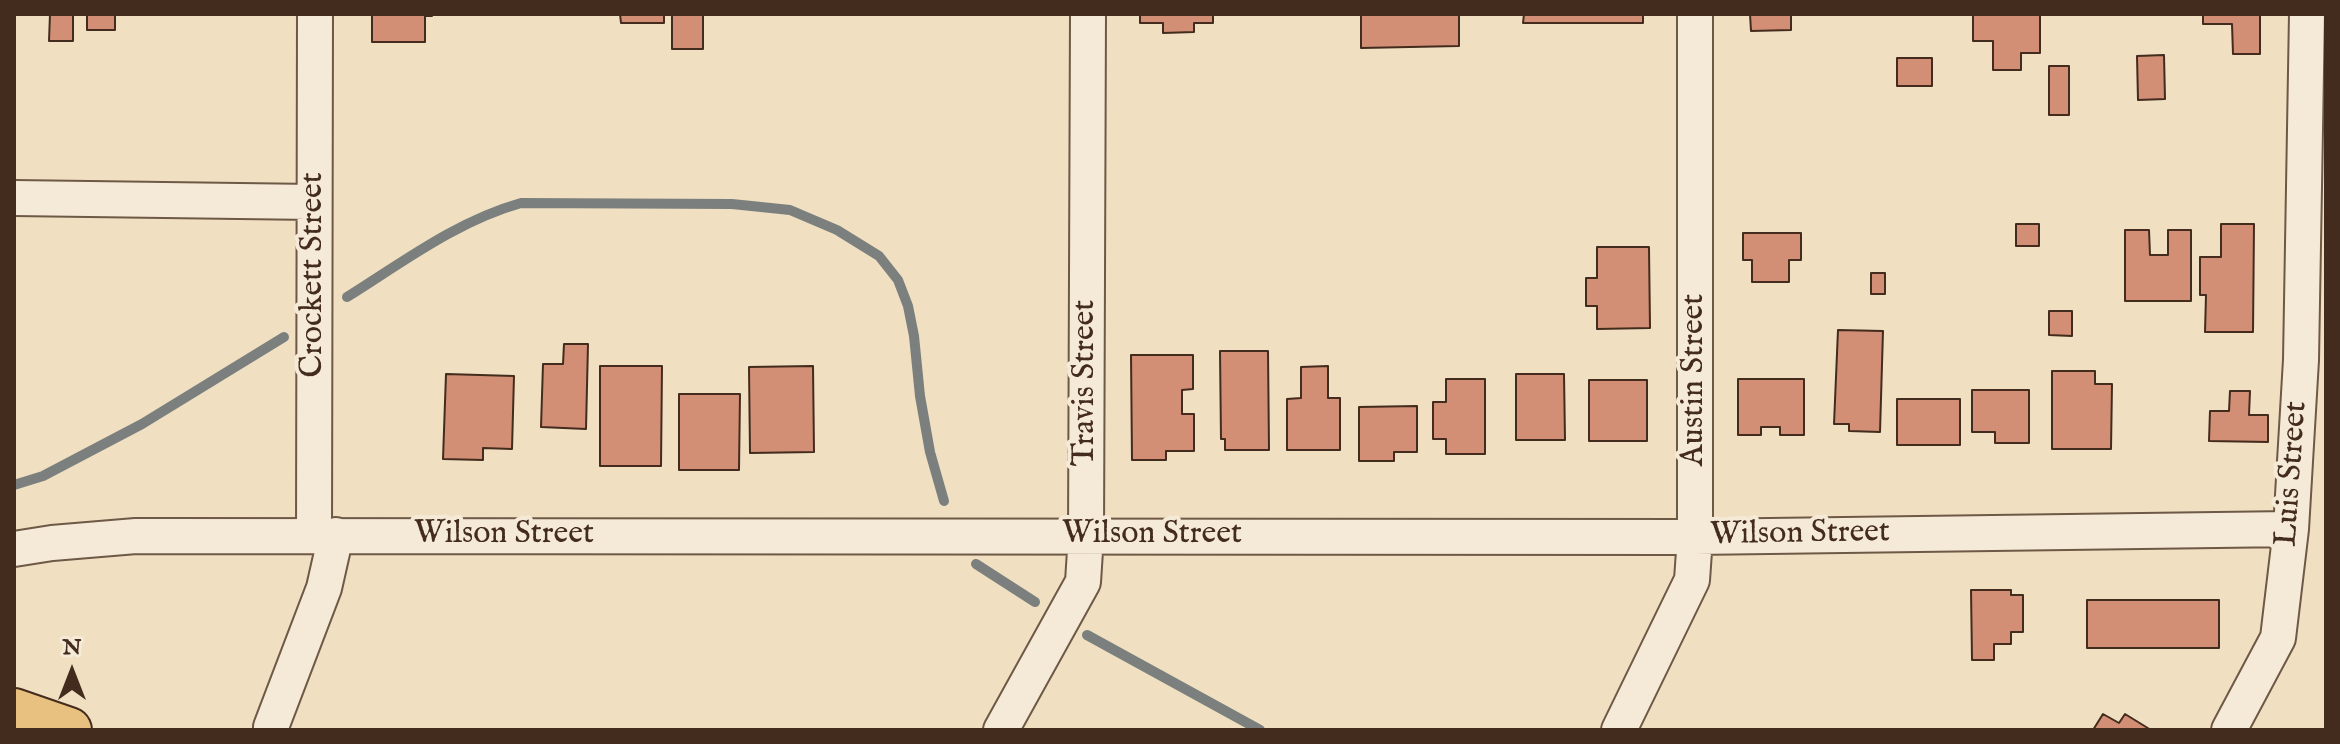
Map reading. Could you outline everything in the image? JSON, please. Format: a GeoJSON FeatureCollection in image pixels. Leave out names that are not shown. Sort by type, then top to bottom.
{"type":"FeatureCollection","features":[{"type":"Feature","properties":{"kind":"main road"},"geometry":{"type":"LineString","coordinates":[[14,711],[69,730]]}},
{"type":"Feature","properties":{"kind":"street","name":"Crockett Street"},"geometry":{"type":"LineString","coordinates":[[271,727],[324,588],[314,202],[315,14]]}},
{"type":"Feature","properties":{"kind":"street","name":"Travis Street"},"geometry":{"type":"LineString","coordinates":[[1001,730],[1083,582],[1086,535],[1088,14]]}},
{"type":"Feature","properties":{"kind":"street","name":"Austin Street"},"geometry":{"type":"LineString","coordinates":[[1619,730],[1692,580],[1695,537],[1695,14]]}},
{"type":"Feature","properties":{"kind":"street","name":"Luis Street"},"geometry":{"type":"LineString","coordinates":[[2229,730],[2278,638],[2313,360],[2307,14]]}},
{"type":"Feature","properties":{"kind":"street"},"geometry":{"type":"LineString","coordinates":[[14,198],[314,202]]}},
{"type":"Feature","properties":{"kind":"street","name":"Wilson Street"},"geometry":{"type":"LineString","coordinates":[[14,549],[136,536],[1695,537],[2291,529]]}},
{"type":"Feature","properties":{"kind":"building"},"geometry":{"type":"Polygon","coordinates":[[[50,14],[73,14],[73,41],[49,41],[50,14]]]}},
{"type":"Feature","properties":{"kind":"building"},"geometry":{"type":"Polygon","coordinates":[[[87,14],[115,14],[115,30],[87,30],[87,14]]]}},
{"type":"Feature","properties":{"kind":"building"},"geometry":{"type":"Polygon","coordinates":[[[372,14],[432,16],[425,16],[425,42],[372,42],[372,14]]]}},
{"type":"Feature","properties":{"kind":"building"},"geometry":{"type":"Polygon","coordinates":[[[620,14],[664,14],[664,23],[621,23],[620,14]]]}},
{"type":"Feature","properties":{"kind":"building"},"geometry":{"type":"Polygon","coordinates":[[[672,14],[703,14],[703,49],[672,49],[672,14]]]}},
{"type":"Feature","properties":{"kind":"building"},"geometry":{"type":"Polygon","coordinates":[[[1140,14],[1213,14],[1213,23],[1194,23],[1194,32],[1163,33],[1163,23],[1140,23],[1140,14]]]}},
{"type":"Feature","properties":{"kind":"building"},"geometry":{"type":"Polygon","coordinates":[[[1361,14],[1459,14],[1459,46],[1361,48],[1361,14]]]}},
{"type":"Feature","properties":{"kind":"building"},"geometry":{"type":"Polygon","coordinates":[[[1524,14],[1643,14],[1643,23],[1523,23],[1524,14]]]}},
{"type":"Feature","properties":{"kind":"building"},"geometry":{"type":"Polygon","coordinates":[[[1750,14],[1791,14],[1791,30],[1751,31],[1750,14]]]}},
{"type":"Feature","properties":{"kind":"building"},"geometry":{"type":"Polygon","coordinates":[[[1973,14],[2040,14],[2040,53],[2021,53],[2021,70],[1993,70],[1993,41],[1973,41],[1973,14]]]}},
{"type":"Feature","properties":{"kind":"building"},"geometry":{"type":"Polygon","coordinates":[[[2203,14],[2260,14],[2260,54],[2233,54],[2232,24],[2203,24],[2203,14]]]}},
{"type":"Feature","properties":{"kind":"building"},"geometry":{"type":"Polygon","coordinates":[[[2164,55],[2165,99],[2138,100],[2137,56],[2164,55]]]}},
{"type":"Feature","properties":{"kind":"building"},"geometry":{"type":"Polygon","coordinates":[[[1897,58],[1932,58],[1932,86],[1897,86],[1897,58]]]}},
{"type":"Feature","properties":{"kind":"building"},"geometry":{"type":"Polygon","coordinates":[[[2049,66],[2069,66],[2069,115],[2049,115],[2049,66]]]}},
{"type":"Feature","properties":{"kind":"building"},"geometry":{"type":"Polygon","coordinates":[[[2016,224],[2039,224],[2039,246],[2016,246],[2016,224]]]}},
{"type":"Feature","properties":{"kind":"building"},"geometry":{"type":"Polygon","coordinates":[[[2221,224],[2254,224],[2253,332],[2205,332],[2206,295],[2200,295],[2200,257],[2221,257],[2221,224]]]}},
{"type":"Feature","properties":{"kind":"building"},"geometry":{"type":"Polygon","coordinates":[[[2125,230],[2149,230],[2150,255],[2168,255],[2168,230],[2191,230],[2191,301],[2125,301],[2125,230]]]}},
{"type":"Feature","properties":{"kind":"building"},"geometry":{"type":"Polygon","coordinates":[[[1743,233],[1801,233],[1801,260],[1789,260],[1789,282],[1752,282],[1752,260],[1743,260],[1743,233]]]}},
{"type":"Feature","properties":{"kind":"building"},"geometry":{"type":"Polygon","coordinates":[[[1597,247],[1649,247],[1650,328],[1597,329],[1597,306],[1586,306],[1586,278],[1597,278],[1597,247]]]}},
{"type":"Feature","properties":{"kind":"building"},"geometry":{"type":"Polygon","coordinates":[[[1871,273],[1885,273],[1885,294],[1871,294],[1871,273]]]}},
{"type":"Feature","properties":{"kind":"building"},"geometry":{"type":"Polygon","coordinates":[[[2049,311],[2072,311],[2072,336],[2049,335],[2049,311]]]}},
{"type":"Feature","properties":{"kind":"building"},"geometry":{"type":"Polygon","coordinates":[[[1838,330],[1883,331],[1880,432],[1849,431],[1849,424],[1834,424],[1838,330]]]}},
{"type":"Feature","properties":{"kind":"building"},"geometry":{"type":"Polygon","coordinates":[[[564,344],[588,344],[586,429],[541,427],[543,364],[563,364],[564,344]]]}},
{"type":"Feature","properties":{"kind":"building"},"geometry":{"type":"Polygon","coordinates":[[[1220,351],[1268,351],[1269,450],[1225,450],[1225,439],[1221,439],[1220,351]]]}},
{"type":"Feature","properties":{"kind":"building"},"geometry":{"type":"Polygon","coordinates":[[[1131,355],[1193,355],[1193,389],[1182,390],[1182,414],[1194,414],[1194,451],[1166,451],[1166,460],[1132,460],[1131,355]]]}},
{"type":"Feature","properties":{"kind":"building"},"geometry":{"type":"Polygon","coordinates":[[[600,366],[662,366],[661,466],[600,466],[600,366]]]}},
{"type":"Feature","properties":{"kind":"building"},"geometry":{"type":"Polygon","coordinates":[[[813,366],[814,452],[750,453],[749,367],[813,366]]]}},
{"type":"Feature","properties":{"kind":"building"},"geometry":{"type":"Polygon","coordinates":[[[1328,366],[1328,398],[1340,398],[1340,450],[1287,450],[1287,399],[1301,398],[1301,367],[1328,366]]]}},
{"type":"Feature","properties":{"kind":"building"},"geometry":{"type":"Polygon","coordinates":[[[2052,371],[2095,371],[2095,384],[2112,384],[2111,449],[2052,449],[2052,371]]]}},
{"type":"Feature","properties":{"kind":"building"},"geometry":{"type":"Polygon","coordinates":[[[446,374],[514,376],[512,449],[483,448],[483,460],[443,459],[446,374]]]}},
{"type":"Feature","properties":{"kind":"building"},"geometry":{"type":"Polygon","coordinates":[[[1516,374],[1564,374],[1565,440],[1516,440],[1516,374]]]}},
{"type":"Feature","properties":{"kind":"building"},"geometry":{"type":"Polygon","coordinates":[[[1446,379],[1485,379],[1485,454],[1446,454],[1446,439],[1433,439],[1433,402],[1446,402],[1446,379]]]}},
{"type":"Feature","properties":{"kind":"building"},"geometry":{"type":"Polygon","coordinates":[[[1738,379],[1804,379],[1804,435],[1780,435],[1780,427],[1761,427],[1761,435],[1738,435],[1738,379]]]}},
{"type":"Feature","properties":{"kind":"building"},"geometry":{"type":"Polygon","coordinates":[[[1589,380],[1647,380],[1647,441],[1589,441],[1589,380]]]}},
{"type":"Feature","properties":{"kind":"building"},"geometry":{"type":"Polygon","coordinates":[[[1972,390],[2029,390],[2029,443],[1995,443],[1995,432],[1972,432],[1972,390]]]}},
{"type":"Feature","properties":{"kind":"building"},"geometry":{"type":"Polygon","coordinates":[[[2230,391],[2250,391],[2249,415],[2268,415],[2268,442],[2209,441],[2210,411],[2229,411],[2230,391]]]}},
{"type":"Feature","properties":{"kind":"building"},"geometry":{"type":"Polygon","coordinates":[[[679,394],[740,394],[739,470],[679,470],[679,394]]]}},
{"type":"Feature","properties":{"kind":"building"},"geometry":{"type":"Polygon","coordinates":[[[1897,399],[1960,399],[1960,445],[1897,445],[1897,399]]]}},
{"type":"Feature","properties":{"kind":"building"},"geometry":{"type":"Polygon","coordinates":[[[1417,406],[1417,452],[1394,452],[1394,461],[1359,461],[1359,407],[1417,406]]]}},
{"type":"Feature","properties":{"kind":"building"},"geometry":{"type":"Polygon","coordinates":[[[1971,590],[2011,590],[2011,595],[2023,595],[2023,632],[2011,632],[2011,644],[1994,644],[1994,660],[1972,660],[1971,590]]]}},
{"type":"Feature","properties":{"kind":"building"},"geometry":{"type":"Polygon","coordinates":[[[2087,600],[2219,600],[2219,648],[2087,648],[2087,600]]]}},
{"type":"Feature","properties":{"kind":"building"},"geometry":{"type":"Polygon","coordinates":[[[2103,714],[2119,723],[2125,714],[2151,730],[2093,730],[2103,714]]]}},
{"type":"Feature","properties":{"kind":"waterway"},"geometry":{"type":"LineString","coordinates":[[347,297],[453,231],[521,203],[732,204],[790,210],[837,230],[879,256],[898,280],[908,306],[930,452],[944,501]]}},
{"type":"Feature","properties":{"kind":"waterway"},"geometry":{"type":"LineString","coordinates":[[14,485],[43,476],[142,424],[284,337]]}},
{"type":"Feature","properties":{"kind":"waterway"},"geometry":{"type":"LineString","coordinates":[[976,564],[1035,602]]}},
{"type":"Feature","properties":{"kind":"waterway"},"geometry":{"type":"LineString","coordinates":[[1087,635],[1260,730]]}}]}
